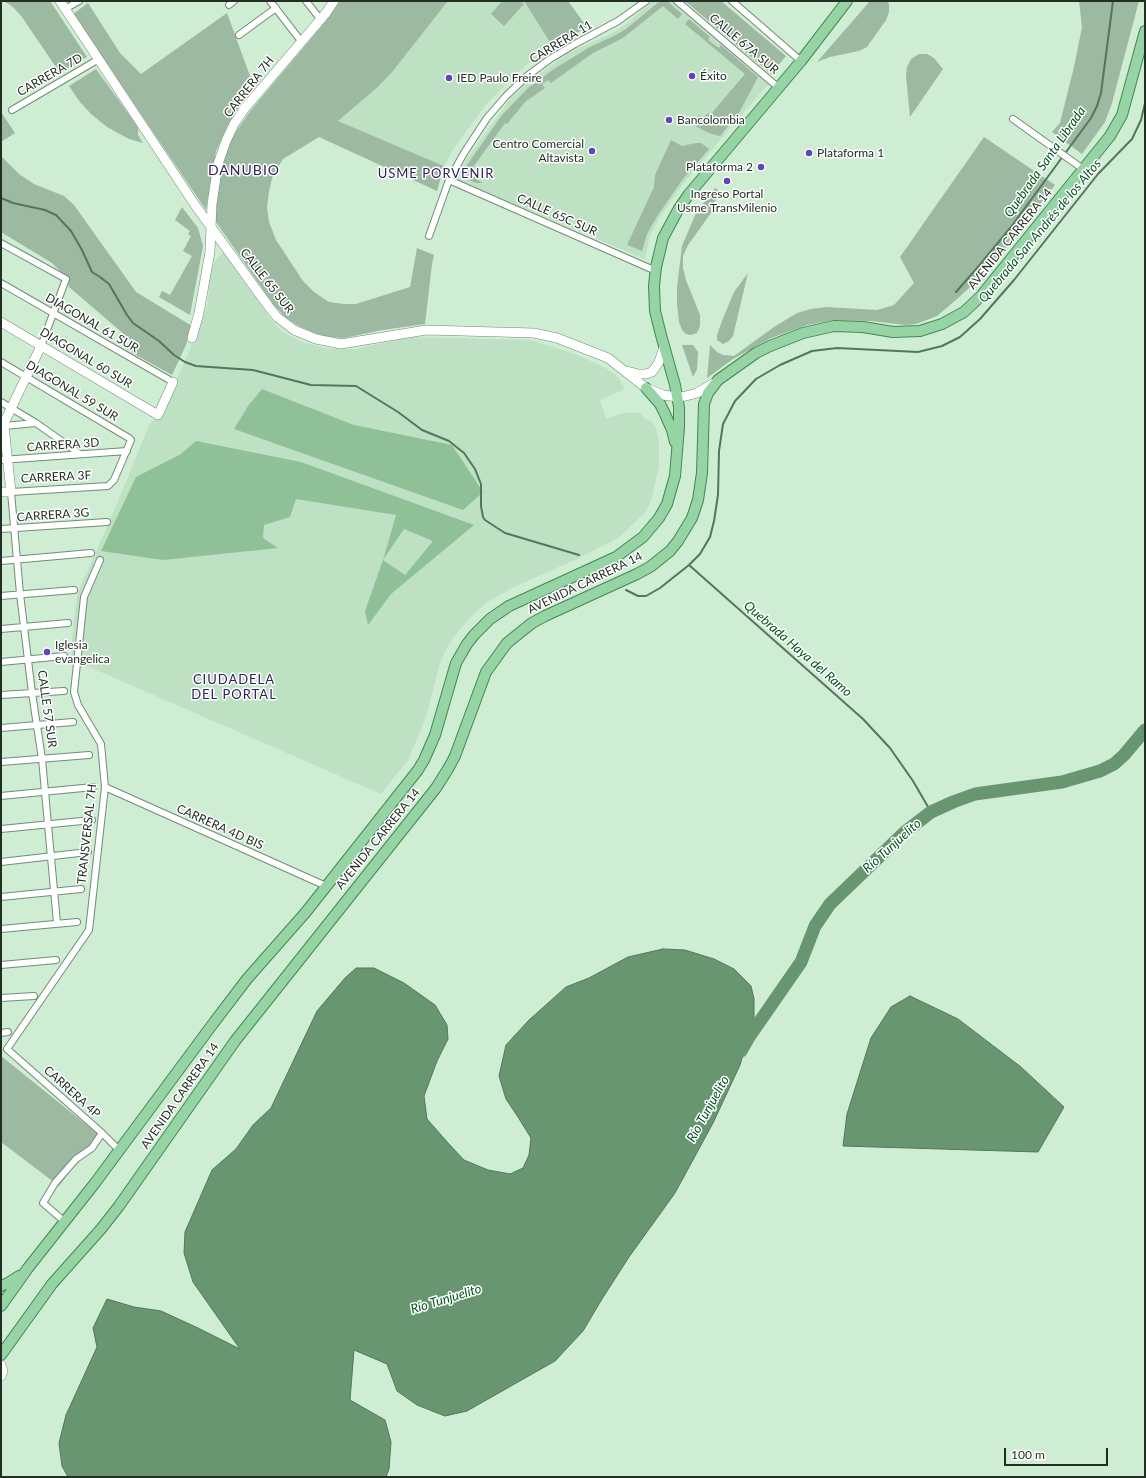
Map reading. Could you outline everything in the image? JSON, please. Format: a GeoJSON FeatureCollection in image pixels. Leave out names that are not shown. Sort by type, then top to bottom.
{"type":"FeatureCollection","features":[{"type":"Feature","properties":{"kind":"main road","name":"AVENIDA CARRERA 14"},"geometry":{"type":"LineString","coordinates":[[1,1306],[28,1268],[65,1222],[247,979],[326,886],[411,781],[424,760],[435,735],[456,663],[474,634],[490,619],[509,606],[616,556],[643,537],[659,518],[667,504],[675,476],[678,452],[679,414],[677,397],[655,311],[656,271],[663,238],[678,210],[689,194],[779,88],[847,1]]}},
{"type":"Feature","properties":{"kind":"main road","name":"AVENIDA CARRERA 14"},"geometry":{"type":"LineString","coordinates":[[1,1355],[52,1284],[101,1229],[119,1206],[235,1041],[436,788],[455,756],[486,672],[507,643],[520,631],[539,619],[650,567],[661,559],[678,541],[692,518],[698,500],[702,473],[704,404],[708,393],[718,380],[756,353],[790,337],[818,329],[834,326],[848,326],[893,332],[920,331],[930,329],[964,312],[981,296],[1105,143],[1122,115],[1145,31]]}},
{"type":"Feature","properties":{"kind":"main road"},"geometry":{"type":"LineString","coordinates":[[646,388],[660,404],[672,430],[678,452]]}},
{"type":"Feature","properties":{"kind":"main road"},"geometry":{"type":"LineString","coordinates":[[1,1286],[12,1281],[28,1268]]}},
{"type":"Feature","properties":{"kind":"street","name":"CALLE 65 SUR"},"geometry":{"type":"LineString","coordinates":[[60,1],[187,194],[277,317],[294,330],[316,339],[341,344],[426,330],[524,332],[557,338],[600,354],[623,368],[646,388],[663,395],[677,397],[697,393],[718,380]]}},
{"type":"Feature","properties":{"kind":"street"},"geometry":{"type":"LineString","coordinates":[[65,9],[78,1]]}},
{"type":"Feature","properties":{"kind":"street"},"geometry":{"type":"LineString","coordinates":[[270,1],[301,41]]}},
{"type":"Feature","properties":{"kind":"street"},"geometry":{"type":"LineString","coordinates":[[306,1],[320,20]]}},
{"type":"Feature","properties":{"kind":"street","name":"CARRERA 7H"},"geometry":{"type":"LineString","coordinates":[[211,227],[212,204],[218,164],[230,132],[245,108],[320,20],[334,1]]}},
{"type":"Feature","properties":{"kind":"street","name":"CARRERA 11"},"geometry":{"type":"LineString","coordinates":[[428,236],[450,180],[464,153],[496,106],[516,86],[550,59],[618,21],[646,1]]}},
{"type":"Feature","properties":{"kind":"street","name":"CALLE 67A SUR"},"geometry":{"type":"LineString","coordinates":[[677,1],[779,88]]}},
{"type":"Feature","properties":{"kind":"street","name":"CALLE 67A SUR"},"geometry":{"type":"LineString","coordinates":[[732,1],[801,61]]}},
{"type":"Feature","properties":{"kind":"street"},"geometry":{"type":"LineString","coordinates":[[239,35],[276,8]]}},
{"type":"Feature","properties":{"kind":"street","name":"CARRERA 7D"},"geometry":{"type":"LineString","coordinates":[[12,110],[99,59]]}},
{"type":"Feature","properties":{"kind":"street"},"geometry":{"type":"LineString","coordinates":[[1013,119],[1084,169]]}},
{"type":"Feature","properties":{"kind":"street","name":"CALLE 65C SUR"},"geometry":{"type":"LineString","coordinates":[[450,180],[656,271]]}},
{"type":"Feature","properties":{"kind":"street"},"geometry":{"type":"LineString","coordinates":[[192,338],[199,313],[209,259],[211,227]]}},
{"type":"Feature","properties":{"kind":"street"},"geometry":{"type":"LineString","coordinates":[[1,243],[66,279],[41,346],[3,426],[36,424]]}},
{"type":"Feature","properties":{"kind":"street","name":"DIAGONAL 61 SUR"},"geometry":{"type":"LineString","coordinates":[[1,283],[173,382]]}},
{"type":"Feature","properties":{"kind":"street","name":"DIAGONAL 60 SUR"},"geometry":{"type":"LineString","coordinates":[[1,322],[158,415],[173,382]]}},
{"type":"Feature","properties":{"kind":"street","name":"CALLE 65 SUR"},"geometry":{"type":"LineString","coordinates":[[623,368],[638,374],[652,372],[659,362],[664,347]]}},
{"type":"Feature","properties":{"kind":"street","name":"DIAGONAL 59 SUR"},"geometry":{"type":"LineString","coordinates":[[1,362],[129,438],[131,440],[126,451]]}},
{"type":"Feature","properties":{"kind":"street"},"geometry":{"type":"LineString","coordinates":[[1,402],[80,454]]}},
{"type":"Feature","properties":{"kind":"street","name":"CALLE 57 SUR"},"geometry":{"type":"LineString","coordinates":[[3,426],[4,460],[11,492],[20,594],[46,792],[57,923]]}},
{"type":"Feature","properties":{"kind":"street","name":"CARRERA 3D"},"geometry":{"type":"LineString","coordinates":[[4,460],[126,451]]}},
{"type":"Feature","properties":{"kind":"street","name":"CARRERA 3F"},"geometry":{"type":"LineString","coordinates":[[1,492],[108,486],[112,483],[126,451]]}},
{"type":"Feature","properties":{"kind":"street","name":"CARRERA 3G"},"geometry":{"type":"LineString","coordinates":[[1,529],[107,522]]}},
{"type":"Feature","properties":{"kind":"street"},"geometry":{"type":"LineString","coordinates":[[1,561],[91,553]]}},
{"type":"Feature","properties":{"kind":"street","name":"TRANSVERSAL 7H"},"geometry":{"type":"LineString","coordinates":[[7,1049],[89,930],[105,787],[101,744],[78,705],[74,692],[84,598],[100,560]]}},
{"type":"Feature","properties":{"kind":"street"},"geometry":{"type":"LineString","coordinates":[[1,596],[74,590]]}},
{"type":"Feature","properties":{"kind":"street"},"geometry":{"type":"LineString","coordinates":[[1,629],[68,623]]}},
{"type":"Feature","properties":{"kind":"street"},"geometry":{"type":"LineString","coordinates":[[1,662],[64,656]]}},
{"type":"Feature","properties":{"kind":"street"},"geometry":{"type":"LineString","coordinates":[[1,695],[64,691]]}},
{"type":"Feature","properties":{"kind":"street"},"geometry":{"type":"LineString","coordinates":[[1,728],[73,722]]}},
{"type":"Feature","properties":{"kind":"street"},"geometry":{"type":"LineString","coordinates":[[1,762],[89,755]]}},
{"type":"Feature","properties":{"kind":"street"},"geometry":{"type":"LineString","coordinates":[[1,796],[93,787]]}},
{"type":"Feature","properties":{"kind":"street","name":"CARRERA 4D BIS"},"geometry":{"type":"LineString","coordinates":[[105,787],[326,886]]}},
{"type":"Feature","properties":{"kind":"street"},"geometry":{"type":"LineString","coordinates":[[1,829],[92,820]]}},
{"type":"Feature","properties":{"kind":"street"},"geometry":{"type":"LineString","coordinates":[[1,862],[88,852]]}},
{"type":"Feature","properties":{"kind":"street"},"geometry":{"type":"LineString","coordinates":[[1,897],[81,889]]}},
{"type":"Feature","properties":{"kind":"street"},"geometry":{"type":"LineString","coordinates":[[1,929],[78,922]]}},
{"type":"Feature","properties":{"kind":"street"},"geometry":{"type":"LineString","coordinates":[[1,964],[56,960]]}},
{"type":"Feature","properties":{"kind":"street"},"geometry":{"type":"LineString","coordinates":[[1,998],[34,996]]}},
{"type":"Feature","properties":{"kind":"street"},"geometry":{"type":"LineString","coordinates":[[1,1033],[8,1032]]}},
{"type":"Feature","properties":{"kind":"street","name":"CARRERA 4P"},"geometry":{"type":"LineString","coordinates":[[7,1049],[102,1133],[92,1148],[76,1159],[55,1183],[43,1204],[65,1222]]}},
{"type":"Feature","properties":{"kind":"street"},"geometry":{"type":"LineString","coordinates":[[102,1133],[119,1150]]}},
{"type":"Feature","properties":{"kind":"street"},"geometry":{"type":"LineString","coordinates":[[1,1365],[3,1371],[1,1376]]}},
{"type":"Feature","properties":{"kind":"shaded area"},"geometry":{"type":"Polygon","coordinates":[[[4,1],[50,1],[87,57],[60,73],[22,17],[13,7],[4,1]]]}},
{"type":"Feature","properties":{"kind":"shaded area"},"geometry":{"type":"Polygon","coordinates":[[[338,1],[448,1],[393,71],[379,86],[338,121],[444,166],[437,191],[319,137],[283,159],[273,175],[267,207],[269,222],[276,240],[303,281],[314,292],[329,302],[356,304],[410,287],[417,248],[434,255],[425,324],[383,330],[344,338],[327,337],[312,332],[285,317],[273,304],[216,222],[216,195],[219,172],[230,140],[251,110],[326,21],[338,1]]]}},
{"type":"Feature","properties":{"kind":"shaded area","name":"IED Paulo Freire"},"geometry":{"type":"Polygon","coordinates":[[[448,1],[524,1],[553,47],[526,65],[488,102],[456,145],[444,166],[338,121],[379,86],[393,71],[448,1]]]}},
{"type":"Feature","properties":{"kind":"shaded area"},"geometry":{"type":"Polygon","coordinates":[[[502,1],[520,1],[524,4],[504,26],[491,14],[502,1]]]}},
{"type":"Feature","properties":{"kind":"shaded area"},"geometry":{"type":"Polygon","coordinates":[[[524,1],[568,1],[587,27],[553,47],[524,1]]]}},
{"type":"Feature","properties":{"kind":"shaded area","name":"Centro Comercial Altavista"},"geometry":{"type":"Polygon","coordinates":[[[652,1],[673,1],[769,83],[686,180],[660,217],[650,236],[645,259],[455,179],[458,172],[508,102],[527,83],[569,53],[614,32],[629,22],[652,1]]]}},
{"type":"Feature","properties":{"kind":"shaded area"},"geometry":{"type":"Polygon","coordinates":[[[660,1],[667,1],[682,14],[678,19],[663,6],[623,38],[593,53],[551,83],[548,80],[542,84],[545,88],[525,102],[507,124],[505,123],[468,174],[483,183],[476,183],[466,179],[463,174],[465,168],[502,115],[528,88],[554,69],[590,47],[626,29],[660,1]]]}},
{"type":"Feature","properties":{"kind":"shaded area"},"geometry":{"type":"Polygon","coordinates":[[[685,1],[721,1],[786,56],[771,74],[685,1]]]}},
{"type":"Feature","properties":{"kind":"shaded area"},"geometry":{"type":"Polygon","coordinates":[[[870,1],[887,1],[889,4],[889,12],[886,20],[867,47],[859,51],[830,57],[817,62],[870,1]]]}},
{"type":"Feature","properties":{"kind":"shaded area"},"geometry":{"type":"Polygon","coordinates":[[[1079,1],[1139,1],[1112,103],[1105,122],[1082,154],[1052,132],[1060,123],[1074,67],[1082,27],[1079,1]]]}},
{"type":"Feature","properties":{"kind":"shaded area"},"geometry":{"type":"Polygon","coordinates":[[[88,3],[120,53],[141,74],[227,13],[254,87],[235,112],[216,151],[206,210],[73,14],[88,3]]]}},
{"type":"Feature","properties":{"kind":"shaded area"},"geometry":{"type":"Polygon","coordinates":[[[689,19],[710,37],[708,40],[719,48],[721,45],[758,77],[739,113],[720,136],[709,133],[691,124],[699,115],[702,118],[709,113],[711,114],[745,74],[685,24],[689,19]]]}},
{"type":"Feature","properties":{"kind":"shaded area"},"geometry":{"type":"Polygon","coordinates":[[[919,54],[927,54],[934,58],[943,69],[910,117],[906,76],[907,67],[911,59],[919,54]]]}},
{"type":"Feature","properties":{"kind":"shaded area"},"geometry":{"type":"Polygon","coordinates":[[[96,69],[138,127],[138,135],[143,143],[129,139],[107,127],[91,114],[80,102],[69,86],[96,69]]]}},
{"type":"Feature","properties":{"kind":"shaded area"},"geometry":{"type":"Polygon","coordinates":[[[1,112],[15,133],[1,142],[1,112]]]}},
{"type":"Feature","properties":{"kind":"shaded area"},"geometry":{"type":"Polygon","coordinates":[[[984,137],[1055,185],[1009,244],[978,280],[957,299],[937,316],[916,324],[906,325],[871,321],[834,320],[807,325],[771,338],[733,359],[707,378],[710,345],[717,352],[723,355],[734,356],[774,327],[797,313],[827,307],[877,310],[894,305],[914,283],[900,257],[984,137]]]}},
{"type":"Feature","properties":{"kind":"shaded area"},"geometry":{"type":"Polygon","coordinates":[[[671,140],[682,146],[701,143],[709,149],[683,179],[658,215],[647,234],[642,251],[627,245],[654,187],[655,175],[671,140]]]}},
{"type":"Feature","properties":{"kind":"shaded area"},"geometry":{"type":"Polygon","coordinates":[[[1,156],[19,174],[34,184],[64,196],[74,205],[136,292],[192,326],[186,345],[172,375],[127,350],[132,341],[69,287],[67,278],[52,263],[1,232],[1,156]]]}},
{"type":"Feature","properties":{"kind":"shaded area"},"geometry":{"type":"Polygon","coordinates":[[[715,188],[722,193],[711,206],[711,213],[688,245],[683,256],[683,268],[686,280],[700,315],[700,326],[697,333],[691,335],[686,334],[682,330],[679,322],[677,304],[677,287],[682,246],[696,213],[715,188]]]}},
{"type":"Feature","properties":{"kind":"shaded area"},"geometry":{"type":"Polygon","coordinates":[[[182,207],[198,228],[203,246],[190,315],[159,297],[162,291],[170,295],[192,256],[183,251],[191,236],[188,234],[190,231],[175,220],[182,207]]]}},
{"type":"Feature","properties":{"kind":"shaded area"},"geometry":{"type":"Polygon","coordinates":[[[223,252],[279,329],[303,342],[325,348],[355,349],[411,337],[531,340],[575,354],[604,367],[618,377],[625,389],[600,400],[606,419],[623,413],[642,413],[643,418],[651,421],[656,428],[659,441],[659,466],[651,501],[646,512],[618,538],[579,558],[516,586],[487,602],[473,615],[449,644],[440,663],[426,717],[408,760],[381,794],[71,659],[78,592],[112,516],[150,423],[163,413],[205,313],[208,302],[210,276],[215,261],[223,252]]]}},
{"type":"Feature","properties":{"kind":"shaded area"},"geometry":{"type":"Polygon","coordinates":[[[748,273],[733,336],[729,341],[723,344],[717,340],[717,335],[734,292],[748,273]]]}},
{"type":"Feature","properties":{"kind":"shaded area"},"geometry":{"type":"Polygon","coordinates":[[[682,345],[693,345],[698,352],[697,369],[693,377],[682,345]]]}},
{"type":"Feature","properties":{"kind":"shaded area"},"geometry":{"type":"Polygon","coordinates":[[[262,389],[354,425],[452,445],[483,492],[463,510],[234,429],[248,406],[262,389]]]}},
{"type":"Feature","properties":{"kind":"shaded area"},"geometry":{"type":"Polygon","coordinates":[[[196,441],[301,462],[474,525],[391,594],[368,625],[365,611],[383,560],[396,515],[296,499],[290,517],[264,525],[263,538],[278,548],[163,560],[101,551],[136,477],[181,454],[196,441]],[[404,529],[383,560],[405,575],[433,541],[404,529]]]}},
{"type":"Feature","properties":{"kind":"shaded area"},"geometry":{"type":"Polygon","coordinates":[[[1,1056],[103,1138],[94,1149],[78,1161],[59,1186],[1,1142],[1,1056]]]}},
{"type":"Feature","properties":{"kind":"water"},"geometry":{"type":"Polygon","coordinates":[[[663,949],[685,950],[714,959],[734,969],[751,986],[754,999],[754,1019],[740,1065],[713,1123],[675,1193],[629,1257],[583,1331],[555,1361],[467,1411],[445,1416],[417,1405],[397,1391],[387,1364],[354,1350],[350,1400],[385,1420],[391,1442],[389,1469],[386,1477],[68,1477],[62,1466],[59,1443],[66,1415],[97,1347],[93,1328],[107,1299],[134,1307],[161,1311],[240,1349],[193,1282],[184,1253],[185,1232],[212,1170],[236,1149],[253,1125],[271,1108],[317,1011],[345,978],[356,968],[374,968],[404,983],[435,1005],[447,1025],[448,1039],[437,1061],[424,1096],[427,1119],[464,1160],[488,1170],[510,1174],[523,1168],[529,1155],[531,1138],[506,1099],[499,1076],[506,1045],[529,1020],[566,987],[589,978],[628,957],[663,949]]]}},
{"type":"Feature","properties":{"kind":"water"},"geometry":{"type":"Polygon","coordinates":[[[910,996],[958,1019],[1021,1067],[1064,1107],[1038,1152],[843,1146],[847,1114],[871,1038],[891,1007],[910,996]]]}},
{"type":"Feature","properties":{"kind":"waterway","name":"Quebrada Santa Librada"},"geometry":{"type":"LineString","coordinates":[[956,292],[1011,227],[1091,118],[1101,93],[1113,1]]}},
{"type":"Feature","properties":{"kind":"waterway","name":"Quebrada San Andrés de los Altos"},"geometry":{"type":"LineString","coordinates":[[689,565],[700,554],[710,537],[714,521],[718,495],[719,451],[723,424],[735,401],[756,379],[780,365],[812,351],[837,348],[918,352],[942,346],[960,337],[980,319],[1014,280],[1098,174],[1132,139],[1141,120],[1145,103]]}},
{"type":"Feature","properties":{"kind":"waterway","name":"Quebrada Haya del Ramo"},"geometry":{"type":"LineString","coordinates":[[1,198],[13,203],[45,210],[56,215],[71,231],[92,272],[109,284],[133,323],[159,341],[174,355],[185,362],[196,366],[253,370],[311,385],[356,386],[398,412],[422,430],[449,441],[464,453],[475,469],[481,484],[481,506],[485,520],[505,533],[579,555]]}},
{"type":"Feature","properties":{"kind":"waterway","name":"Quebrada Haya del Ramo"},"geometry":{"type":"LineString","coordinates":[[626,590],[638,596],[646,596],[660,588],[689,565],[863,719],[890,748],[913,781],[931,812]]}},
{"type":"Feature","properties":{"kind":"waterway","name":"Río Tunjuelito"},"geometry":{"type":"LineString","coordinates":[[741,1051],[801,962],[815,926],[830,904],[905,832],[931,812],[975,794],[1062,782],[1100,771],[1114,764],[1124,755],[1145,730]]}},
{"type":"Feature","properties":{"kind":"place","name":"Éxito"},"geometry":{"type":"Point","coordinates":[692,76]}},
{"type":"Feature","properties":{"kind":"place","name":"IED Paulo Freire"},"geometry":{"type":"Point","coordinates":[449,78]}},
{"type":"Feature","properties":{"kind":"place","name":"Bancolombia"},"geometry":{"type":"Point","coordinates":[669,120]}},
{"type":"Feature","properties":{"kind":"place","name":"Centro Comercial Altavista"},"geometry":{"type":"Point","coordinates":[592,151]}},
{"type":"Feature","properties":{"kind":"place","name":"Plataforma 1"},"geometry":{"type":"Point","coordinates":[809,153]}},
{"type":"Feature","properties":{"kind":"place","name":"Plataforma 2"},"geometry":{"type":"Point","coordinates":[761,167]}},
{"type":"Feature","properties":{"kind":"place","name":"Ingreso Portal Usme TransMilenio"},"geometry":{"type":"Point","coordinates":[727,181]}},
{"type":"Feature","properties":{"kind":"place","name":"Iglesia evangelica"},"geometry":{"type":"Point","coordinates":[47,652]}},
{"type":"Feature","properties":{"kind":"district","name":"DANUBIO"},"geometry":{"type":"Point","coordinates":[244,170]}},
{"type":"Feature","properties":{"kind":"district","name":"USME PORVENIR"},"geometry":{"type":"Point","coordinates":[436,174]}},
{"type":"Feature","properties":{"kind":"district","name":"CIUDADELA DEL PORTAL"},"geometry":{"type":"Point","coordinates":[234,688]}}]}
